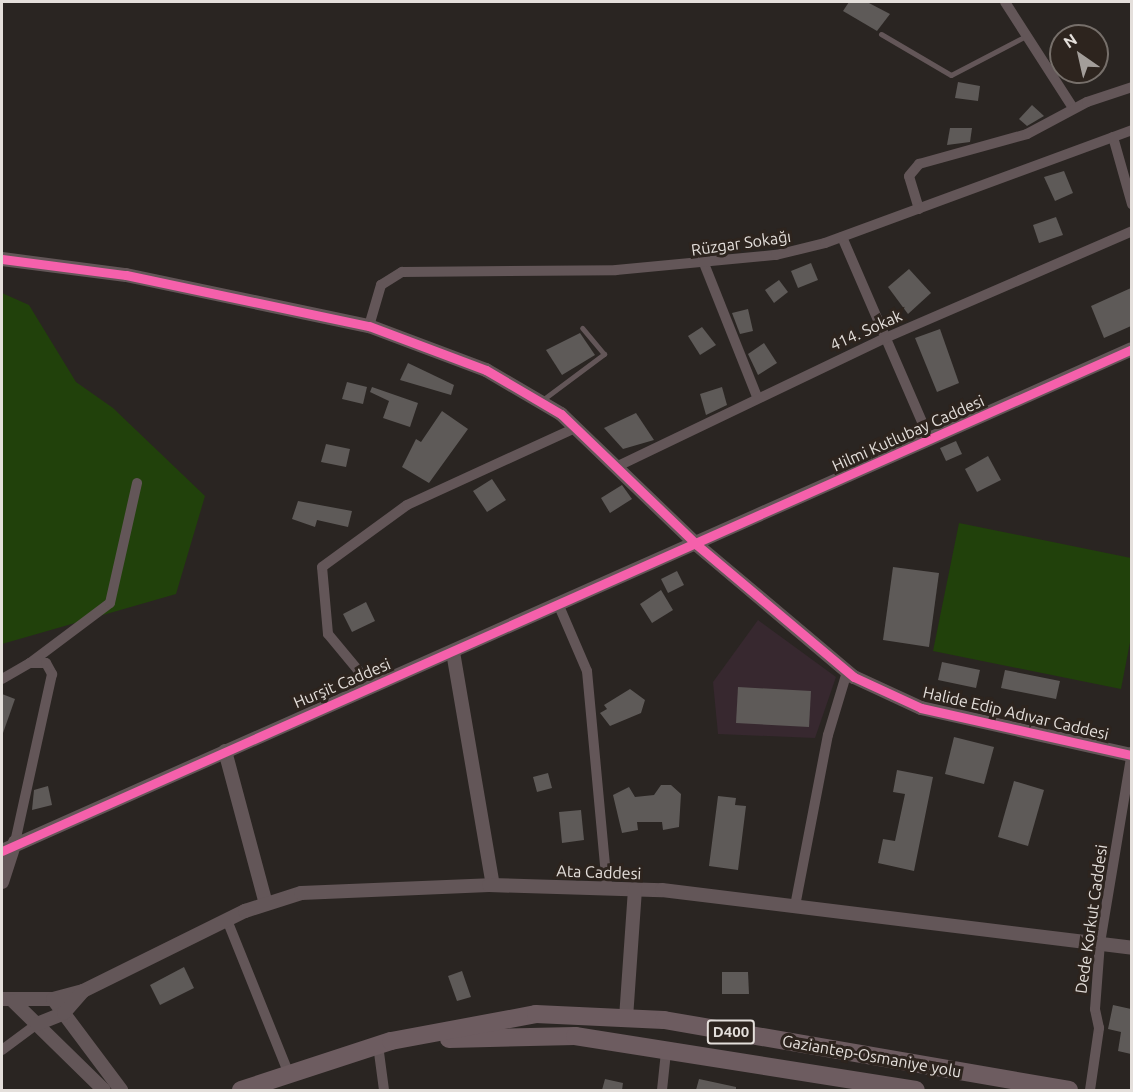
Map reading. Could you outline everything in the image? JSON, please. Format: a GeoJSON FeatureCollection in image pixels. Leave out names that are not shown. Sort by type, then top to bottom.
{"type":"FeatureCollection","features":[{"type":"Feature","properties":{"kind":"highway","name":"Gaziantep-Osmaniye yolu"},"geometry":{"type":"LineString","coordinates":[[241,1090],[288,1072],[384,1043],[536,1014],[664,1020],[1069,1090]]}},
{"type":"Feature","properties":{"kind":"highway","name":"Gaziantep-Osmaniye yolu"},"geometry":{"type":"LineString","coordinates":[[384,1043],[575,1035],[916,1090]]}},
{"type":"Feature","properties":{"kind":"street"},"geometry":{"type":"LineString","coordinates":[[1005,2],[1024,37],[1073,108]]}},
{"type":"Feature","properties":{"kind":"street"},"geometry":{"type":"LineString","coordinates":[[919,209],[909,176],[919,164],[1028,134],[1073,108],[1131,87]]}},
{"type":"Feature","properties":{"kind":"street","name":"Rüzgar Sokağı"},"geometry":{"type":"LineString","coordinates":[[369,326],[381,285],[402,272],[705,266],[842,237],[1131,130]]}},
{"type":"Feature","properties":{"kind":"street"},"geometry":{"type":"LineString","coordinates":[[1113,137],[1131,204]]}},
{"type":"Feature","properties":{"kind":"street","name":"414. Sokak"},"geometry":{"type":"LineString","coordinates":[[618,466],[757,397],[883,339],[1131,231]]}},
{"type":"Feature","properties":{"kind":"street"},"geometry":{"type":"LineString","coordinates":[[842,237],[883,339],[930,440]]}},
{"type":"Feature","properties":{"kind":"street","name":"Halide Edip Adıvar Caddesi"},"geometry":{"type":"LineString","coordinates":[[2,259],[126,275],[369,326],[486,370],[540,402],[575,428],[618,466],[697,545],[847,672],[921,708],[1131,754]]}},
{"type":"Feature","properties":{"kind":"street"},"geometry":{"type":"LineString","coordinates":[[705,266],[757,397]]}},
{"type":"Feature","properties":{"kind":"street","name":"Hilmi Kutlubay Caddesi"},"geometry":{"type":"LineString","coordinates":[[697,545],[1131,349]]}},
{"type":"Feature","properties":{"kind":"street"},"geometry":{"type":"LineString","coordinates":[[372,687],[328,634],[322,567],[407,505],[575,428]]}},
{"type":"Feature","properties":{"kind":"street"},"geometry":{"type":"LineString","coordinates":[[2,678],[30,663],[110,603],[137,483]]}},
{"type":"Feature","properties":{"kind":"street","name":"Hurşit Caddesi"},"geometry":{"type":"LineString","coordinates":[[2,851],[15,842],[697,545]]}},
{"type":"Feature","properties":{"kind":"street"},"geometry":{"type":"LineString","coordinates":[[559,606],[587,671],[607,888]]}},
{"type":"Feature","properties":{"kind":"street"},"geometry":{"type":"LineString","coordinates":[[2,882],[15,842],[52,674],[46,663],[50,647]]}},
{"type":"Feature","properties":{"kind":"street"},"geometry":{"type":"LineString","coordinates":[[453,652],[493,885]]}},
{"type":"Feature","properties":{"kind":"street"},"geometry":{"type":"LineString","coordinates":[[30,663],[46,663]]}},
{"type":"Feature","properties":{"kind":"street"},"geometry":{"type":"LineString","coordinates":[[795,906],[826,742],[847,672]]}},
{"type":"Feature","properties":{"kind":"street"},"geometry":{"type":"LineString","coordinates":[[225,751],[267,904]]}},
{"type":"Feature","properties":{"kind":"street","name":"Dede Korkut Caddesi"},"geometry":{"type":"LineString","coordinates":[[1090,1090],[1099,1028],[1095,1009],[1100,943],[1131,754]]}},
{"type":"Feature","properties":{"kind":"street","name":"Ata Caddesi"},"geometry":{"type":"LineString","coordinates":[[83,991],[227,920],[301,893],[493,885],[635,889],[795,906],[1131,948]]}},
{"type":"Feature","properties":{"kind":"street"},"geometry":{"type":"LineString","coordinates":[[626,1018],[635,889]]}},
{"type":"Feature","properties":{"kind":"street"},"geometry":{"type":"LineString","coordinates":[[227,920],[288,1072]]}},
{"type":"Feature","properties":{"kind":"street"},"geometry":{"type":"LineString","coordinates":[[7,1000],[53,999],[83,991]]}},
{"type":"Feature","properties":{"kind":"street"},"geometry":{"type":"LineString","coordinates":[[2,1050],[37,1024],[64,1013],[83,991]]}},
{"type":"Feature","properties":{"kind":"street"},"geometry":{"type":"LineString","coordinates":[[53,999],[121,1090]]}},
{"type":"Feature","properties":{"kind":"street"},"geometry":{"type":"LineString","coordinates":[[7,1000],[37,1024],[104,1090]]}},
{"type":"Feature","properties":{"kind":"street"},"geometry":{"type":"LineString","coordinates":[[384,1043],[384,1090]]}},
{"type":"Feature","properties":{"kind":"street"},"geometry":{"type":"LineString","coordinates":[[662,1090],[666,1051]]}},
{"type":"Feature","properties":{"kind":"lane"},"geometry":{"type":"LineString","coordinates":[[881,34],[951,75],[1024,37]]}},
{"type":"Feature","properties":{"kind":"lane"},"geometry":{"type":"LineString","coordinates":[[540,402],[604,354],[582,328]]}},
{"type":"Feature","properties":{"kind":"shaded area"},"geometry":{"type":"Polygon","coordinates":[[[758,620],[836,677],[815,738],[718,734],[713,682],[758,620]]]}},
{"type":"Feature","properties":{"kind":"green space"},"geometry":{"type":"Polygon","coordinates":[[[2,293],[29,305],[76,382],[113,408],[205,496],[176,594],[2,644],[2,293]]]}},
{"type":"Feature","properties":{"kind":"green space"},"geometry":{"type":"Polygon","coordinates":[[[959,523],[1131,558],[1131,637],[1121,689],[933,651],[959,523]]]}},
{"type":"Feature","properties":{"kind":"building"},"geometry":{"type":"Polygon","coordinates":[[[849,2],[867,2],[890,14],[877,31],[843,11],[849,2]]]}},
{"type":"Feature","properties":{"kind":"building"},"geometry":{"type":"Polygon","coordinates":[[[958,82],[980,86],[978,101],[955,98],[958,82]]]}},
{"type":"Feature","properties":{"kind":"building"},"geometry":{"type":"Polygon","coordinates":[[[1032,105],[1044,116],[1027,126],[1019,119],[1032,105]]]}},
{"type":"Feature","properties":{"kind":"building"},"geometry":{"type":"Polygon","coordinates":[[[950,128],[972,128],[970,142],[947,145],[950,128]]]}},
{"type":"Feature","properties":{"kind":"building"},"geometry":{"type":"Polygon","coordinates":[[[1064,171],[1073,193],[1055,201],[1044,177],[1064,171]]]}},
{"type":"Feature","properties":{"kind":"building"},"geometry":{"type":"Polygon","coordinates":[[[1056,217],[1063,235],[1039,243],[1033,225],[1056,217]]]}},
{"type":"Feature","properties":{"kind":"building"},"geometry":{"type":"Polygon","coordinates":[[[811,263],[818,280],[798,288],[791,271],[811,263]]]}},
{"type":"Feature","properties":{"kind":"building"},"geometry":{"type":"Polygon","coordinates":[[[909,269],[931,293],[908,314],[888,287],[909,269]]]}},
{"type":"Feature","properties":{"kind":"building"},"geometry":{"type":"Polygon","coordinates":[[[779,280],[788,292],[774,303],[765,290],[779,280]]]}},
{"type":"Feature","properties":{"kind":"building"},"geometry":{"type":"Polygon","coordinates":[[[1131,288],[1131,326],[1104,338],[1091,306],[1131,288]]]}},
{"type":"Feature","properties":{"kind":"building"},"geometry":{"type":"Polygon","coordinates":[[[748,309],[753,331],[740,334],[732,313],[748,309]]]}},
{"type":"Feature","properties":{"kind":"building"},"geometry":{"type":"Polygon","coordinates":[[[702,327],[716,345],[700,355],[688,336],[702,327]]]}},
{"type":"Feature","properties":{"kind":"building"},"geometry":{"type":"Polygon","coordinates":[[[940,329],[959,383],[937,392],[915,338],[940,329]]]}},
{"type":"Feature","properties":{"kind":"building"},"geometry":{"type":"Polygon","coordinates":[[[580,333],[595,355],[562,375],[546,350],[580,333]]]}},
{"type":"Feature","properties":{"kind":"building"},"geometry":{"type":"Polygon","coordinates":[[[764,343],[777,363],[758,375],[748,354],[764,343]]]}},
{"type":"Feature","properties":{"kind":"building"},"geometry":{"type":"Polygon","coordinates":[[[408,363],[454,385],[451,395],[400,380],[408,363]]]}},
{"type":"Feature","properties":{"kind":"building"},"geometry":{"type":"Polygon","coordinates":[[[347,382],[367,387],[363,404],[342,399],[347,382]]]}},
{"type":"Feature","properties":{"kind":"building"},"geometry":{"type":"Polygon","coordinates":[[[372,387],[418,403],[410,427],[383,418],[389,401],[370,392],[372,387]]]}},
{"type":"Feature","properties":{"kind":"building"},"geometry":{"type":"Polygon","coordinates":[[[722,387],[727,405],[706,415],[700,394],[722,387]]]}},
{"type":"Feature","properties":{"kind":"building"},"geometry":{"type":"Polygon","coordinates":[[[442,411],[468,429],[429,483],[402,467],[416,439],[421,442],[442,411]]]}},
{"type":"Feature","properties":{"kind":"building"},"geometry":{"type":"Polygon","coordinates":[[[636,413],[654,440],[623,449],[604,428],[636,413]]]}},
{"type":"Feature","properties":{"kind":"building"},"geometry":{"type":"Polygon","coordinates":[[[956,441],[962,454],[946,461],[940,448],[956,441]]]}},
{"type":"Feature","properties":{"kind":"building"},"geometry":{"type":"Polygon","coordinates":[[[326,444],[350,449],[346,467],[321,462],[326,444]]]}},
{"type":"Feature","properties":{"kind":"building"},"geometry":{"type":"Polygon","coordinates":[[[988,456],[1001,480],[977,492],[965,469],[988,456]]]}},
{"type":"Feature","properties":{"kind":"building"},"geometry":{"type":"Polygon","coordinates":[[[492,479],[506,500],[487,512],[473,491],[492,479]]]}},
{"type":"Feature","properties":{"kind":"building"},"geometry":{"type":"Polygon","coordinates":[[[622,485],[632,499],[610,513],[601,498],[622,485]]]}},
{"type":"Feature","properties":{"kind":"building"},"geometry":{"type":"Polygon","coordinates":[[[298,501],[352,511],[348,527],[317,520],[315,527],[292,519],[298,501]]]}},
{"type":"Feature","properties":{"kind":"building"},"geometry":{"type":"Polygon","coordinates":[[[893,567],[939,573],[929,647],[883,640],[893,567]]]}},
{"type":"Feature","properties":{"kind":"building"},"geometry":{"type":"Polygon","coordinates":[[[677,571],[684,585],[668,593],[661,579],[677,571]]]}},
{"type":"Feature","properties":{"kind":"building"},"geometry":{"type":"Polygon","coordinates":[[[661,590],[673,610],[652,623],[640,604],[661,590]]]}},
{"type":"Feature","properties":{"kind":"building"},"geometry":{"type":"Polygon","coordinates":[[[366,602],[375,621],[352,632],[343,614],[366,602]]]}},
{"type":"Feature","properties":{"kind":"building"},"geometry":{"type":"Polygon","coordinates":[[[942,662],[980,670],[976,688],[938,680],[942,662]]]}},
{"type":"Feature","properties":{"kind":"building"},"geometry":{"type":"Polygon","coordinates":[[[1005,670],[1060,681],[1056,699],[1001,688],[1005,670]]]}},
{"type":"Feature","properties":{"kind":"building"},"geometry":{"type":"Polygon","coordinates":[[[738,687],[811,691],[809,727],[736,723],[738,687]]]}},
{"type":"Feature","properties":{"kind":"building"},"geometry":{"type":"Polygon","coordinates":[[[630,689],[645,700],[641,713],[610,726],[600,713],[607,709],[604,705],[630,689]]]}},
{"type":"Feature","properties":{"kind":"building"},"geometry":{"type":"Polygon","coordinates":[[[2,694],[15,699],[3,733],[2,733],[2,694]]]}},
{"type":"Feature","properties":{"kind":"building"},"geometry":{"type":"Polygon","coordinates":[[[954,737],[994,747],[984,784],[945,774],[954,737]]]}},
{"type":"Feature","properties":{"kind":"building"},"geometry":{"type":"Polygon","coordinates":[[[897,770],[933,777],[914,871],[878,863],[883,839],[895,841],[905,794],[893,792],[897,770]]]}},
{"type":"Feature","properties":{"kind":"building"},"geometry":{"type":"Polygon","coordinates":[[[548,773],[552,788],[537,792],[533,777],[548,773]]]}},
{"type":"Feature","properties":{"kind":"building"},"geometry":{"type":"Polygon","coordinates":[[[1014,781],[1044,790],[1028,846],[998,837],[1014,781]]]}},
{"type":"Feature","properties":{"kind":"building"},"geometry":{"type":"Polygon","coordinates":[[[661,785],[671,785],[681,794],[679,827],[663,830],[662,822],[637,822],[638,830],[622,833],[613,795],[629,787],[635,797],[654,795],[661,785]]]}},
{"type":"Feature","properties":{"kind":"building"},"geometry":{"type":"Polygon","coordinates":[[[48,786],[52,805],[32,810],[34,790],[48,786]]]}},
{"type":"Feature","properties":{"kind":"building"},"geometry":{"type":"Polygon","coordinates":[[[718,796],[736,798],[735,805],[746,806],[738,870],[709,866],[718,796]]]}},
{"type":"Feature","properties":{"kind":"building"},"geometry":{"type":"Polygon","coordinates":[[[581,810],[584,840],[562,843],[559,812],[581,810]]]}},
{"type":"Feature","properties":{"kind":"building"},"geometry":{"type":"Polygon","coordinates":[[[184,967],[194,988],[160,1005],[150,985],[184,967]]]}},
{"type":"Feature","properties":{"kind":"building"},"geometry":{"type":"Polygon","coordinates":[[[462,971],[471,997],[457,1001],[448,976],[462,971]]]}},
{"type":"Feature","properties":{"kind":"building"},"geometry":{"type":"Polygon","coordinates":[[[722,972],[748,972],[749,994],[722,994],[722,972]]]}},
{"type":"Feature","properties":{"kind":"building"},"geometry":{"type":"Polygon","coordinates":[[[1113,1005],[1131,1009],[1131,1054],[1118,1051],[1121,1032],[1108,1029],[1113,1005]]]}},
{"type":"Feature","properties":{"kind":"building"},"geometry":{"type":"Polygon","coordinates":[[[605,1079],[623,1083],[622,1090],[602,1090],[605,1079]]]}},
{"type":"Feature","properties":{"kind":"building"},"geometry":{"type":"Polygon","coordinates":[[[699,1079],[736,1087],[736,1090],[696,1090],[699,1079]]]}},
{"type":"Feature","properties":{"kind":"cycle path"},"geometry":{"type":"LineString","coordinates":[[2,259],[126,275],[369,326],[486,370],[561,414],[697,545],[854,677],[921,708],[1132,755]]}},
{"type":"Feature","properties":{"kind":"cycle path"},"geometry":{"type":"LineString","coordinates":[[2,851],[1132,349]]}}]}
